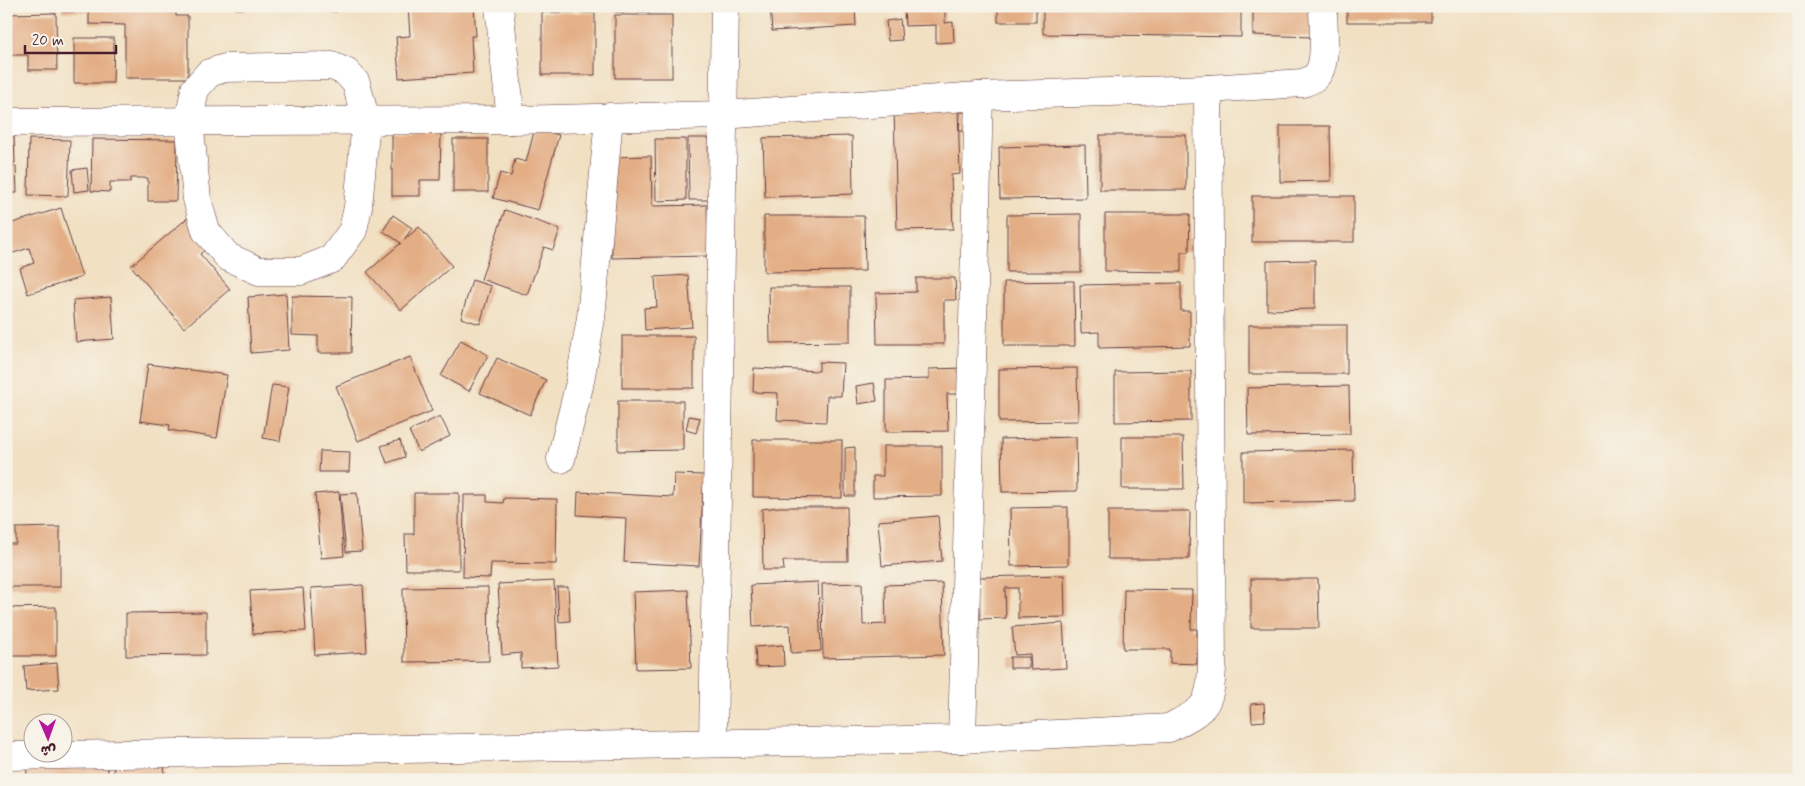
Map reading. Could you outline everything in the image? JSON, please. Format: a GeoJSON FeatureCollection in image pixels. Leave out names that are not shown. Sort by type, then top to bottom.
{"type":"FeatureCollection","features":[{"type":"Feature","properties":{"kind":"street"},"geometry":{"type":"LineString","coordinates":[[498,6],[511,120]]}},
{"type":"Feature","properties":{"kind":"street"},"geometry":{"type":"LineString","coordinates":[[713,742],[725,6]]}},
{"type":"Feature","properties":{"kind":"street"},"geometry":{"type":"LineString","coordinates":[[6,122],[511,120],[723,115],[979,96],[1208,89],[1303,83],[1313,79],[1319,72],[1323,61],[1323,6]]}},
{"type":"Feature","properties":{"kind":"street"},"geometry":{"type":"LineString","coordinates":[[332,66],[346,72],[356,83],[366,121],[358,207],[353,230],[332,259],[300,270],[259,271],[228,257],[206,231],[197,199],[189,121],[195,89],[209,73],[225,68],[332,66]]}},
{"type":"Feature","properties":{"kind":"street"},"geometry":{"type":"LineString","coordinates":[[6,756],[962,739],[1169,728],[1194,715],[1207,704],[1211,690],[1212,667],[1208,89]]}},
{"type":"Feature","properties":{"kind":"street"},"geometry":{"type":"LineString","coordinates":[[962,739],[979,96]]}},
{"type":"Feature","properties":{"kind":"street"},"geometry":{"type":"LineString","coordinates":[[561,460],[579,386],[591,318],[609,117]]}},
{"type":"Feature","properties":{"kind":"building"},"geometry":{"type":"Polygon","coordinates":[[[62,6],[176,6],[176,16],[188,16],[188,78],[125,78],[125,25],[89,24],[89,12],[62,12],[62,6]]]}},
{"type":"Feature","properties":{"kind":"building"},"geometry":{"type":"Polygon","coordinates":[[[198,6],[216,6],[217,8],[198,9],[198,6]]]}},
{"type":"Feature","properties":{"kind":"building"},"geometry":{"type":"Polygon","coordinates":[[[236,6],[262,6],[262,8],[236,9],[236,6]]]}},
{"type":"Feature","properties":{"kind":"building"},"geometry":{"type":"Polygon","coordinates":[[[301,6],[337,6],[336,12],[301,6]]]}},
{"type":"Feature","properties":{"kind":"building"},"geometry":{"type":"Polygon","coordinates":[[[359,6],[392,6],[391,12],[359,6]]]}},
{"type":"Feature","properties":{"kind":"building"},"geometry":{"type":"Polygon","coordinates":[[[408,6],[474,6],[476,36],[471,36],[473,73],[399,78],[396,37],[410,36],[408,6]]]}},
{"type":"Feature","properties":{"kind":"building"},"geometry":{"type":"Polygon","coordinates":[[[616,6],[666,6],[666,12],[616,12],[616,6]]]}},
{"type":"Feature","properties":{"kind":"building"},"geometry":{"type":"Polygon","coordinates":[[[770,6],[855,6],[856,26],[772,31],[770,6]]]}},
{"type":"Feature","properties":{"kind":"building"},"geometry":{"type":"Polygon","coordinates":[[[904,6],[945,6],[945,23],[953,22],[954,42],[936,43],[936,25],[905,26],[904,6]]]}},
{"type":"Feature","properties":{"kind":"building"},"geometry":{"type":"Polygon","coordinates":[[[998,6],[1036,6],[1036,22],[998,22],[998,6]]]}},
{"type":"Feature","properties":{"kind":"building"},"geometry":{"type":"Polygon","coordinates":[[[1043,6],[1241,6],[1241,37],[1043,34],[1043,6]]]}},
{"type":"Feature","properties":{"kind":"building"},"geometry":{"type":"Polygon","coordinates":[[[1272,6],[1314,6],[1313,37],[1253,35],[1253,10],[1272,10],[1272,6]]]}},
{"type":"Feature","properties":{"kind":"building"},"geometry":{"type":"Polygon","coordinates":[[[1347,6],[1431,6],[1431,22],[1347,22],[1347,6]]]}},
{"type":"Feature","properties":{"kind":"building"},"geometry":{"type":"Polygon","coordinates":[[[542,12],[595,13],[595,75],[542,75],[542,12]]]}},
{"type":"Feature","properties":{"kind":"building"},"geometry":{"type":"Polygon","coordinates":[[[56,13],[57,70],[28,70],[28,55],[6,55],[6,14],[56,13]]]}},
{"type":"Feature","properties":{"kind":"building"},"geometry":{"type":"Polygon","coordinates":[[[615,15],[672,15],[672,78],[615,78],[615,15]]]}},
{"type":"Feature","properties":{"kind":"building"},"geometry":{"type":"Polygon","coordinates":[[[900,19],[902,40],[888,41],[886,21],[900,19]]]}},
{"type":"Feature","properties":{"kind":"building"},"geometry":{"type":"Polygon","coordinates":[[[74,38],[114,38],[113,83],[74,83],[74,38]]]}},
{"type":"Feature","properties":{"kind":"building"},"geometry":{"type":"Polygon","coordinates":[[[958,106],[960,174],[951,175],[953,229],[897,230],[894,108],[958,106]]]}},
{"type":"Feature","properties":{"kind":"building"},"geometry":{"type":"Polygon","coordinates":[[[960,112],[975,112],[974,131],[959,131],[960,112]]]}},
{"type":"Feature","properties":{"kind":"building"},"geometry":{"type":"Polygon","coordinates":[[[1280,126],[1330,126],[1331,181],[1280,182],[1280,126]]]}},
{"type":"Feature","properties":{"kind":"building"},"geometry":{"type":"Polygon","coordinates":[[[535,128],[559,135],[538,210],[493,198],[500,173],[511,176],[515,159],[526,162],[535,128]]]}},
{"type":"Feature","properties":{"kind":"building"},"geometry":{"type":"Polygon","coordinates":[[[392,132],[441,132],[440,180],[420,180],[420,196],[392,196],[392,132]]]}},
{"type":"Feature","properties":{"kind":"building"},"geometry":{"type":"Polygon","coordinates":[[[6,135],[14,135],[15,163],[6,164],[6,135]]]}},
{"type":"Feature","properties":{"kind":"building"},"geometry":{"type":"Polygon","coordinates":[[[1100,135],[1186,135],[1186,190],[1100,190],[1100,135]]]}},
{"type":"Feature","properties":{"kind":"building"},"geometry":{"type":"Polygon","coordinates":[[[852,136],[853,194],[765,197],[763,138],[852,136]]]}},
{"type":"Feature","properties":{"kind":"building"},"geometry":{"type":"Polygon","coordinates":[[[688,138],[708,138],[709,200],[689,200],[688,138]]]}},
{"type":"Feature","properties":{"kind":"building"},"geometry":{"type":"Polygon","coordinates":[[[29,139],[70,140],[68,196],[28,195],[29,139]]]}},
{"type":"Feature","properties":{"kind":"building"},"geometry":{"type":"Polygon","coordinates":[[[92,139],[177,140],[176,201],[148,201],[148,178],[131,178],[130,182],[110,182],[110,192],[91,191],[92,139]]]}},
{"type":"Feature","properties":{"kind":"building"},"geometry":{"type":"Polygon","coordinates":[[[453,139],[488,139],[488,192],[453,192],[453,139]]]}},
{"type":"Feature","properties":{"kind":"building"},"geometry":{"type":"Polygon","coordinates":[[[655,139],[686,139],[686,200],[656,201],[655,139]]]}},
{"type":"Feature","properties":{"kind":"building"},"geometry":{"type":"Polygon","coordinates":[[[1085,145],[1086,198],[1000,199],[999,147],[1085,145]]]}},
{"type":"Feature","properties":{"kind":"building"},"geometry":{"type":"Polygon","coordinates":[[[651,156],[652,206],[707,205],[708,256],[612,258],[610,157],[651,156]]]}},
{"type":"Feature","properties":{"kind":"building"},"geometry":{"type":"Polygon","coordinates":[[[6,166],[16,166],[17,193],[6,193],[6,166]]]}},
{"type":"Feature","properties":{"kind":"building"},"geometry":{"type":"Polygon","coordinates":[[[87,168],[89,190],[74,192],[72,170],[87,168]]]}},
{"type":"Feature","properties":{"kind":"building"},"geometry":{"type":"Polygon","coordinates":[[[1252,196],[1354,196],[1354,242],[1252,242],[1252,196]]]}},
{"type":"Feature","properties":{"kind":"building"},"geometry":{"type":"Polygon","coordinates":[[[61,208],[82,277],[28,294],[20,268],[34,263],[29,248],[10,254],[6,243],[6,225],[61,208]]]}},
{"type":"Feature","properties":{"kind":"building"},"geometry":{"type":"Polygon","coordinates":[[[505,210],[560,229],[553,250],[544,247],[527,295],[481,279],[505,210]]]}},
{"type":"Feature","properties":{"kind":"building"},"geometry":{"type":"Polygon","coordinates":[[[192,214],[215,241],[200,254],[230,289],[184,328],[131,266],[192,214]]]}},
{"type":"Feature","properties":{"kind":"building"},"geometry":{"type":"Polygon","coordinates":[[[1081,214],[1081,272],[1007,272],[1007,215],[1081,214]]]}},
{"type":"Feature","properties":{"kind":"building"},"geometry":{"type":"Polygon","coordinates":[[[1105,214],[1190,214],[1189,252],[1181,252],[1181,272],[1105,271],[1105,214]]]}},
{"type":"Feature","properties":{"kind":"building"},"geometry":{"type":"Polygon","coordinates":[[[393,215],[412,228],[404,240],[419,227],[452,266],[401,310],[367,272],[401,243],[383,231],[393,215]]]}},
{"type":"Feature","properties":{"kind":"building"},"geometry":{"type":"Polygon","coordinates":[[[764,216],[864,216],[865,271],[764,272],[764,216]]]}},
{"type":"Feature","properties":{"kind":"building"},"geometry":{"type":"Polygon","coordinates":[[[1315,260],[1315,309],[1267,310],[1267,261],[1315,260]]]}},
{"type":"Feature","properties":{"kind":"building"},"geometry":{"type":"Polygon","coordinates":[[[688,275],[692,327],[645,330],[644,308],[657,307],[655,277],[688,275]]]}},
{"type":"Feature","properties":{"kind":"building"},"geometry":{"type":"Polygon","coordinates":[[[916,278],[955,278],[956,300],[944,300],[944,344],[877,344],[876,293],[916,292],[916,278]]]}},
{"type":"Feature","properties":{"kind":"building"},"geometry":{"type":"Polygon","coordinates":[[[472,280],[491,286],[480,324],[461,318],[472,280]]]}},
{"type":"Feature","properties":{"kind":"building"},"geometry":{"type":"Polygon","coordinates":[[[1074,281],[1075,346],[1004,346],[1004,282],[1074,281]]]}},
{"type":"Feature","properties":{"kind":"building"},"geometry":{"type":"Polygon","coordinates":[[[1181,283],[1181,311],[1190,311],[1190,346],[1099,348],[1099,332],[1081,333],[1080,285],[1181,283]]]}},
{"type":"Feature","properties":{"kind":"building"},"geometry":{"type":"Polygon","coordinates":[[[769,287],[850,287],[850,342],[770,343],[769,287]]]}},
{"type":"Feature","properties":{"kind":"building"},"geometry":{"type":"Polygon","coordinates":[[[286,294],[289,350],[251,353],[248,297],[286,294]]]}},
{"type":"Feature","properties":{"kind":"building"},"geometry":{"type":"Polygon","coordinates":[[[292,296],[352,297],[351,353],[318,353],[318,336],[292,335],[292,296]]]}},
{"type":"Feature","properties":{"kind":"building"},"geometry":{"type":"Polygon","coordinates":[[[111,297],[114,339],[76,342],[73,300],[111,297]]]}},
{"type":"Feature","properties":{"kind":"building"},"geometry":{"type":"Polygon","coordinates":[[[1249,325],[1347,325],[1347,374],[1249,374],[1249,325]]]}},
{"type":"Feature","properties":{"kind":"building"},"geometry":{"type":"Polygon","coordinates":[[[622,336],[694,336],[694,388],[622,388],[622,336]]]}},
{"type":"Feature","properties":{"kind":"building"},"geometry":{"type":"Polygon","coordinates":[[[461,340],[488,355],[469,391],[441,376],[461,340]]]}},
{"type":"Feature","properties":{"kind":"building"},"geometry":{"type":"Polygon","coordinates":[[[410,357],[432,411],[358,441],[336,386],[410,357]]]}},
{"type":"Feature","properties":{"kind":"building"},"geometry":{"type":"Polygon","coordinates":[[[497,358],[546,380],[530,415],[480,393],[497,358]]]}},
{"type":"Feature","properties":{"kind":"building"},"geometry":{"type":"Polygon","coordinates":[[[819,362],[843,363],[841,396],[827,396],[826,422],[777,420],[778,393],[753,392],[754,368],[819,371],[819,362]]]}},
{"type":"Feature","properties":{"kind":"building"},"geometry":{"type":"Polygon","coordinates":[[[148,364],[227,375],[217,438],[169,430],[170,425],[140,421],[148,364]]]}},
{"type":"Feature","properties":{"kind":"building"},"geometry":{"type":"Polygon","coordinates":[[[966,368],[967,394],[947,394],[948,431],[886,432],[886,380],[929,379],[929,369],[966,368]]]}},
{"type":"Feature","properties":{"kind":"building"},"geometry":{"type":"Polygon","coordinates":[[[1077,368],[1078,421],[999,422],[999,369],[1077,368]]]}},
{"type":"Feature","properties":{"kind":"building"},"geometry":{"type":"Polygon","coordinates":[[[1191,371],[1191,421],[1115,422],[1115,372],[1191,371]]]}},
{"type":"Feature","properties":{"kind":"building"},"geometry":{"type":"Polygon","coordinates":[[[874,383],[877,401],[858,404],[856,386],[874,383]]]}},
{"type":"Feature","properties":{"kind":"building"},"geometry":{"type":"Polygon","coordinates":[[[272,385],[289,387],[280,441],[263,438],[272,385]]]}},
{"type":"Feature","properties":{"kind":"building"},"geometry":{"type":"Polygon","coordinates":[[[1349,386],[1350,434],[1248,435],[1247,388],[1349,386]]]}},
{"type":"Feature","properties":{"kind":"building"},"geometry":{"type":"Polygon","coordinates":[[[618,401],[683,401],[683,450],[618,451],[618,401]]]}},
{"type":"Feature","properties":{"kind":"building"},"geometry":{"type":"Polygon","coordinates":[[[440,416],[450,436],[419,452],[409,431],[440,416]]]}},
{"type":"Feature","properties":{"kind":"building"},"geometry":{"type":"Polygon","coordinates":[[[689,416],[700,418],[696,433],[686,430],[689,416]]]}},
{"type":"Feature","properties":{"kind":"building"},"geometry":{"type":"Polygon","coordinates":[[[1076,437],[1077,491],[1002,492],[1001,439],[1076,437]]]}},
{"type":"Feature","properties":{"kind":"building"},"geometry":{"type":"Polygon","coordinates":[[[1122,437],[1183,437],[1184,489],[1122,489],[1122,437]]]}},
{"type":"Feature","properties":{"kind":"building"},"geometry":{"type":"Polygon","coordinates":[[[400,440],[405,457],[387,463],[381,446],[400,440]]]}},
{"type":"Feature","properties":{"kind":"building"},"geometry":{"type":"Polygon","coordinates":[[[753,440],[842,440],[842,498],[753,497],[753,440]]]}},
{"type":"Feature","properties":{"kind":"building"},"geometry":{"type":"Polygon","coordinates":[[[883,446],[942,446],[942,496],[873,497],[873,476],[883,476],[883,446]]]}},
{"type":"Feature","properties":{"kind":"building"},"geometry":{"type":"Polygon","coordinates":[[[855,447],[855,496],[845,496],[845,448],[855,447]]]}},
{"type":"Feature","properties":{"kind":"building"},"geometry":{"type":"Polygon","coordinates":[[[1353,450],[1354,501],[1243,503],[1243,452],[1353,450]]]}},
{"type":"Feature","properties":{"kind":"building"},"geometry":{"type":"Polygon","coordinates":[[[320,451],[350,452],[349,472],[319,472],[320,451]]]}},
{"type":"Feature","properties":{"kind":"building"},"geometry":{"type":"Polygon","coordinates":[[[674,474],[704,475],[699,566],[624,562],[626,518],[577,515],[578,492],[673,497],[674,474]]]}},
{"type":"Feature","properties":{"kind":"building"},"geometry":{"type":"Polygon","coordinates":[[[339,492],[344,556],[321,558],[315,494],[339,492]]]}},
{"type":"Feature","properties":{"kind":"building"},"geometry":{"type":"Polygon","coordinates":[[[357,493],[362,551],[346,552],[340,494],[357,493]]]}},
{"type":"Feature","properties":{"kind":"building"},"geometry":{"type":"Polygon","coordinates":[[[414,493],[459,493],[459,570],[406,570],[405,534],[414,534],[414,493]]]}},
{"type":"Feature","properties":{"kind":"building"},"geometry":{"type":"Polygon","coordinates":[[[464,495],[487,495],[487,502],[503,503],[504,498],[557,499],[556,564],[491,563],[490,578],[463,577],[464,495]]]}},
{"type":"Feature","properties":{"kind":"building"},"geometry":{"type":"Polygon","coordinates":[[[779,507],[847,507],[848,561],[783,561],[784,570],[763,570],[762,509],[779,507]]]}},
{"type":"Feature","properties":{"kind":"building"},"geometry":{"type":"Polygon","coordinates":[[[1068,507],[1068,565],[1011,566],[1010,508],[1068,507]]]}},
{"type":"Feature","properties":{"kind":"building"},"geometry":{"type":"Polygon","coordinates":[[[1108,511],[1190,511],[1189,559],[1108,559],[1108,511]]]}},
{"type":"Feature","properties":{"kind":"building"},"geometry":{"type":"Polygon","coordinates":[[[938,516],[942,561],[882,566],[878,521],[938,516]]]}},
{"type":"Feature","properties":{"kind":"building"},"geometry":{"type":"Polygon","coordinates":[[[60,527],[60,587],[6,587],[6,544],[16,544],[16,528],[60,527]]]}},
{"type":"Feature","properties":{"kind":"building"},"geometry":{"type":"Polygon","coordinates":[[[1064,575],[1065,617],[1018,618],[1018,588],[1005,588],[1006,618],[980,619],[979,577],[1064,575]]]}},
{"type":"Feature","properties":{"kind":"building"},"geometry":{"type":"Polygon","coordinates":[[[1251,579],[1318,579],[1319,628],[1251,628],[1251,579]]]}},
{"type":"Feature","properties":{"kind":"building"},"geometry":{"type":"Polygon","coordinates":[[[554,581],[558,666],[521,668],[521,653],[502,655],[498,584],[554,581]]]}},
{"type":"Feature","properties":{"kind":"building"},"geometry":{"type":"Polygon","coordinates":[[[818,582],[821,651],[791,653],[790,625],[753,627],[751,585],[818,582]]]}},
{"type":"Feature","properties":{"kind":"building"},"geometry":{"type":"Polygon","coordinates":[[[862,583],[863,625],[886,624],[885,585],[942,583],[944,655],[823,658],[822,584],[862,583]]]}},
{"type":"Feature","properties":{"kind":"building"},"geometry":{"type":"Polygon","coordinates":[[[363,585],[367,652],[315,655],[311,588],[363,585]]]}},
{"type":"Feature","properties":{"kind":"building"},"geometry":{"type":"Polygon","coordinates":[[[488,587],[489,661],[404,662],[403,588],[488,587]]]}},
{"type":"Feature","properties":{"kind":"building"},"geometry":{"type":"Polygon","coordinates":[[[557,587],[568,587],[570,621],[559,622],[557,587]]]}},
{"type":"Feature","properties":{"kind":"building"},"geometry":{"type":"Polygon","coordinates":[[[303,588],[306,631],[253,634],[250,591],[303,588]]]}},
{"type":"Feature","properties":{"kind":"building"},"geometry":{"type":"Polygon","coordinates":[[[1124,589],[1192,590],[1191,629],[1197,629],[1197,664],[1170,663],[1170,649],[1123,649],[1124,589]]]}},
{"type":"Feature","properties":{"kind":"building"},"geometry":{"type":"Polygon","coordinates":[[[688,590],[691,668],[636,669],[633,592],[688,590]]]}},
{"type":"Feature","properties":{"kind":"building"},"geometry":{"type":"Polygon","coordinates":[[[56,607],[56,656],[6,656],[6,608],[56,607]]]}},
{"type":"Feature","properties":{"kind":"building"},"geometry":{"type":"Polygon","coordinates":[[[206,612],[206,655],[126,656],[126,613],[206,612]]]}},
{"type":"Feature","properties":{"kind":"building"},"geometry":{"type":"Polygon","coordinates":[[[1063,623],[1066,668],[1031,670],[1030,654],[1015,655],[1012,627],[1063,623]]]}},
{"type":"Feature","properties":{"kind":"building"},"geometry":{"type":"Polygon","coordinates":[[[783,645],[784,666],[756,667],[755,647],[783,645]]]}},
{"type":"Feature","properties":{"kind":"building"},"geometry":{"type":"Polygon","coordinates":[[[1010,657],[1029,657],[1029,668],[1010,668],[1010,657]]]}},
{"type":"Feature","properties":{"kind":"building"},"geometry":{"type":"Polygon","coordinates":[[[57,663],[59,689],[26,691],[24,666],[57,663]]]}},
{"type":"Feature","properties":{"kind":"building"},"geometry":{"type":"Polygon","coordinates":[[[1264,703],[1265,721],[1252,722],[1251,704],[1264,703]]]}},
{"type":"Feature","properties":{"kind":"building"},"geometry":{"type":"Polygon","coordinates":[[[72,748],[107,748],[108,780],[27,780],[26,764],[72,764],[72,748]]]}},
{"type":"Feature","properties":{"kind":"building"},"geometry":{"type":"Polygon","coordinates":[[[114,750],[165,751],[164,780],[113,780],[114,750]]]}}]}
